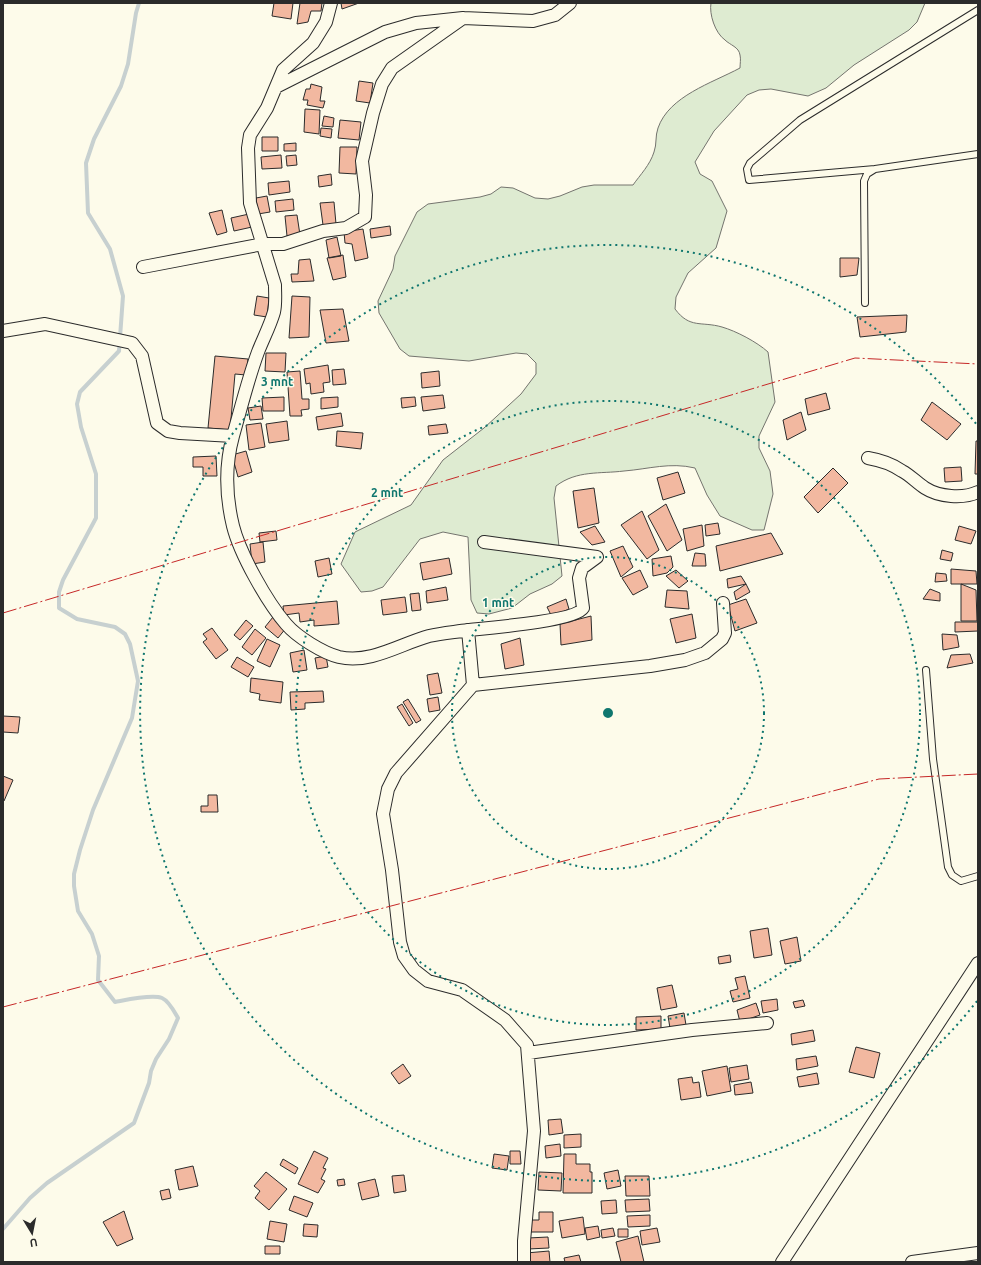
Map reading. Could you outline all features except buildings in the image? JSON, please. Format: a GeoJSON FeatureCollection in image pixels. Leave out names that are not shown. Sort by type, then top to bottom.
{"type":"FeatureCollection","features":[{"type":"Feature","properties":{"kind":"street"},"geometry":{"type":"LineString","coordinates":[[331,3],[330,11],[322,31],[308,50],[283,70],[267,108],[250,135],[248,148],[250,202],[275,285],[274,311],[258,352],[233,436],[227,465],[228,493],[233,526],[259,584],[287,625],[322,652],[340,657],[356,659],[378,654],[430,636],[543,620],[577,613],[583,608],[579,578],[582,568],[597,557],[484,542]]}},
{"type":"Feature","properties":{"kind":"street"},"geometry":{"type":"LineString","coordinates":[[276,87],[385,32],[416,23],[463,18],[533,21],[555,15],[570,3]]}},
{"type":"Feature","properties":{"kind":"street"},"geometry":{"type":"LineString","coordinates":[[143,267],[263,244],[283,244],[323,231],[346,228],[365,217],[366,195],[362,161],[373,113],[382,84],[392,68],[463,18]]}},
{"type":"Feature","properties":{"kind":"street"},"geometry":{"type":"LineString","coordinates":[[3,331],[45,324],[132,343],[142,356],[157,423],[168,431],[180,434],[233,436]]}},
{"type":"Feature","properties":{"kind":"street"},"geometry":{"type":"LineString","coordinates":[[868,458],[882,460],[903,471],[926,489],[959,497],[978,492]]}},
{"type":"Feature","properties":{"kind":"street"},"geometry":{"type":"LineString","coordinates":[[524,1262],[524,1241],[534,1131],[527,1045],[505,1020],[462,990],[428,981],[414,970],[404,956],[400,942],[392,870],[383,814],[388,789],[396,773],[473,685],[650,666],[685,660],[705,653],[722,639],[725,633],[723,603]]}},
{"type":"Feature","properties":{"kind":"street"},"geometry":{"type":"LineString","coordinates":[[468,630],[473,685]]}},
{"type":"Feature","properties":{"kind":"street"},"geometry":{"type":"LineString","coordinates":[[782,1262],[978,963]]}},
{"type":"Feature","properties":{"kind":"street"},"geometry":{"type":"LineString","coordinates":[[528,1053],[692,1030],[767,1023]]}},
{"type":"Feature","properties":{"kind":"street"},"geometry":{"type":"LineString","coordinates":[[912,1262],[978,1253]]}},
{"type":"Feature","properties":{"kind":"lane"},"geometry":{"type":"LineString","coordinates":[[978,10],[800,120],[750,162],[747,174],[749,180],[875,169],[978,154]]}},
{"type":"Feature","properties":{"kind":"lane"},"geometry":{"type":"LineString","coordinates":[[865,303],[864,181],[867,174],[875,169]]}},
{"type":"Feature","properties":{"kind":"lane"},"geometry":{"type":"LineString","coordinates":[[926,670],[932,758],[948,867],[952,875],[961,881],[978,876]]}},
{"type":"Feature","properties":{"kind":"green space"},"geometry":{"type":"Polygon","coordinates":[[[711,3],[925,3],[917,22],[909,30],[854,65],[826,88],[808,96],[771,89],[759,90],[747,95],[714,131],[695,162],[700,174],[712,181],[727,211],[716,248],[688,273],[676,297],[675,309],[680,315],[691,322],[715,325],[728,329],[740,334],[768,352],[775,402],[759,436],[759,448],[770,471],[773,494],[764,530],[752,530],[720,516],[707,495],[695,468],[686,466],[660,466],[580,475],[572,477],[556,486],[554,498],[562,576],[552,584],[530,594],[512,608],[489,614],[477,613],[471,600],[468,537],[443,532],[420,539],[383,587],[372,591],[361,592],[341,564],[355,532],[411,505],[443,460],[484,428],[521,394],[536,374],[536,363],[527,354],[516,353],[469,361],[409,356],[400,349],[379,313],[378,301],[393,269],[395,256],[417,212],[428,204],[480,197],[491,194],[501,187],[513,188],[535,198],[548,199],[582,187],[594,185],[633,185],[645,170],[652,157],[655,149],[658,128],[672,107],[681,99],[705,85],[740,68],[740,57],[738,50],[718,33],[711,12],[711,3]]]}},
{"type":"Feature","properties":{"kind":"waterway"},"geometry":{"type":"LineString","coordinates":[[3,1229],[30,1198],[47,1183],[134,1123],[156,1059],[169,1039],[178,1018],[173,1009],[165,999],[162,998],[146,997],[115,1002],[98,980],[99,956],[92,934],[78,911],[74,886],[74,874],[93,810],[132,718],[138,681],[130,644],[125,634],[115,627],[77,619],[59,608],[59,592],[63,580],[96,518],[96,474],[81,427],[77,404],[80,392],[119,351],[123,296],[110,249],[88,213],[86,163],[94,139],[121,86],[128,64],[139,3]]}},
{"type":"Feature","properties":{"kind":"power"},"geometry":{"type":"LineString","coordinates":[[3,613],[855,358],[978,364]]}},
{"type":"Feature","properties":{"kind":"power"},"geometry":{"type":"LineString","coordinates":[[3,1007],[879,779],[978,774]]}}]}
